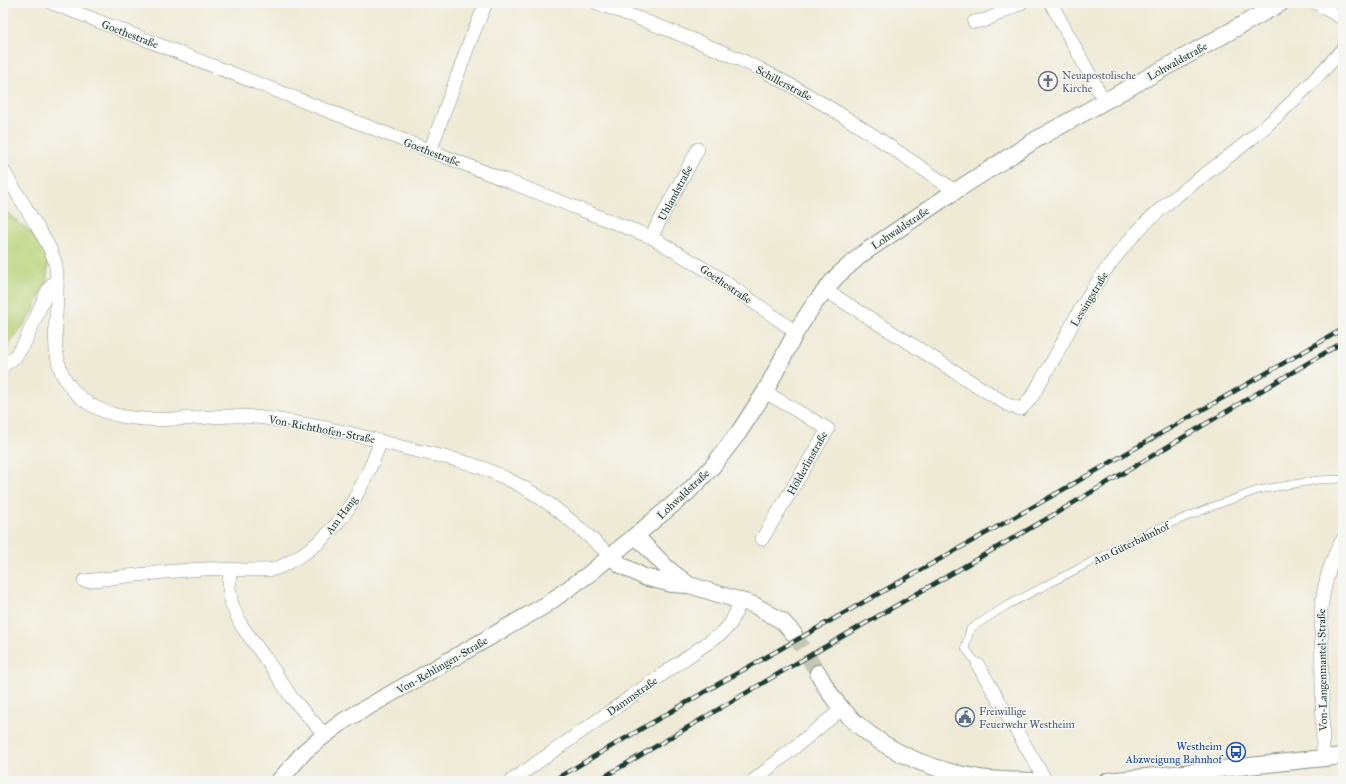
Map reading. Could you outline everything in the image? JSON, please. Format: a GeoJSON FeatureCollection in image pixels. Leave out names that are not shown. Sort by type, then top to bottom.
{"type":"FeatureCollection","features":[{"type":"Feature","properties":{"kind":"street","name":"Goethestraße"},"geometry":{"type":"LineString","coordinates":[[52,3],[651,237],[718,277],[796,332]]}},
{"type":"Feature","properties":{"kind":"street"},"geometry":{"type":"LineString","coordinates":[[430,151],[470,41],[486,3]]}},
{"type":"Feature","properties":{"kind":"street","name":"Schillerstraße"},"geometry":{"type":"LineString","coordinates":[[597,3],[682,35],[769,75],[850,121],[955,191]]}},
{"type":"Feature","properties":{"kind":"street"},"geometry":{"type":"LineString","coordinates":[[974,22],[986,20],[1021,3]]}},
{"type":"Feature","properties":{"kind":"street"},"geometry":{"type":"LineString","coordinates":[[1051,3],[1104,101]]}},
{"type":"Feature","properties":{"kind":"street","name":"Lohwaldstraße"},"geometry":{"type":"LineString","coordinates":[[611,556],[688,492],[712,467],[739,432],[765,392],[796,332],[825,290],[841,272],[862,254],[955,191],[1037,139],[1281,3]]}},
{"type":"Feature","properties":{"kind":"street"},"geometry":{"type":"LineString","coordinates":[[1316,3],[1343,19]]}},
{"type":"Feature","properties":{"kind":"street","name":"Lessingstraße"},"geometry":{"type":"LineString","coordinates":[[825,290],[1008,405],[1021,409],[1029,402],[1054,360],[1080,310],[1094,288],[1133,236],[1164,205],[1248,142],[1266,126],[1318,76],[1343,49]]}},
{"type":"Feature","properties":{"kind":"street","name":"Uhlandstraße"},"geometry":{"type":"LineString","coordinates":[[651,237],[698,149]]}},
{"type":"Feature","properties":{"kind":"street","name":"Von-Richthofen-Straße"},"geometry":{"type":"LineString","coordinates":[[3,170],[53,255],[57,282],[56,340],[60,367],[71,388],[91,405],[102,411],[150,420],[237,416],[262,418],[319,427],[474,465],[523,487],[577,526],[611,556]]}},
{"type":"Feature","properties":{"kind":"street"},"geometry":{"type":"LineString","coordinates":[[3,366],[15,357],[24,344],[48,290],[52,284],[57,282]]}},
{"type":"Feature","properties":{"kind":"street","name":"Hölderlinstraße"},"geometry":{"type":"LineString","coordinates":[[762,539],[828,429],[765,392]]}},
{"type":"Feature","properties":{"kind":"street","name":"Am Hang"},"geometry":{"type":"LineString","coordinates":[[84,581],[206,569],[274,569],[301,555],[318,543],[332,530],[354,500],[364,482],[381,441]]}},
{"type":"Feature","properties":{"kind":"street"},"geometry":{"type":"LineString","coordinates":[[636,536],[667,568],[689,585]]}},
{"type":"Feature","properties":{"kind":"street","name":"Von-Langenmantel-Straße"},"geometry":{"type":"LineString","coordinates":[[1323,758],[1321,609],[1330,567],[1343,539]]}},
{"type":"Feature","properties":{"kind":"street"},"geometry":{"type":"LineString","coordinates":[[611,556],[621,565],[644,577],[672,584],[689,585],[754,605],[782,621],[794,634]]}},
{"type":"Feature","properties":{"kind":"street","name":"Von-Rehlingen-Straße"},"geometry":{"type":"LineString","coordinates":[[279,781],[305,751],[326,734],[366,708],[544,606],[611,556]]}},
{"type":"Feature","properties":{"kind":"street"},"geometry":{"type":"LineString","coordinates":[[230,569],[229,588],[232,605],[241,625],[291,697],[326,734]]}},
{"type":"Feature","properties":{"kind":"street","name":"Dammstraße"},"geometry":{"type":"LineString","coordinates":[[511,781],[723,632],[731,623],[740,600]]}},
{"type":"Feature","properties":{"kind":"street"},"geometry":{"type":"LineString","coordinates":[[978,665],[1046,781]]}},
{"type":"Feature","properties":{"kind":"street"},"geometry":{"type":"LineString","coordinates":[[818,673],[842,709],[870,734],[894,750],[920,763],[954,773],[975,777],[1039,781]]}},
{"type":"Feature","properties":{"kind":"street"},"geometry":{"type":"LineString","coordinates":[[753,781],[842,709]]}},
{"type":"Feature","properties":{"kind":"street"},"geometry":{"type":"LineString","coordinates":[[1108,781],[1343,756]]}},
{"type":"Feature","properties":{"kind":"lane","name":"Am Güterbahnhof"},"geometry":{"type":"LineString","coordinates":[[978,665],[965,648],[970,629],[1006,606],[1141,537],[1212,507],[1258,490],[1318,480],[1343,479]]}},
{"type":"Feature","properties":{"kind":"green space"},"geometry":{"type":"Polygon","coordinates":[[[3,210],[32,233],[48,259],[47,279],[33,312],[3,353],[3,210]]]}},
{"type":"Feature","properties":{"kind":"tunnel"},"geometry":{"type":"LineString","coordinates":[[794,634],[818,673]]}},
{"type":"Feature","properties":{"kind":"railway"},"geometry":{"type":"LineString","coordinates":[[552,781],[720,683],[1038,504],[1343,329]]}},
{"type":"Feature","properties":{"kind":"railway"},"geometry":{"type":"LineString","coordinates":[[597,781],[795,664],[1048,518],[1343,342]]}},
{"type":"Feature","properties":{"kind":"place","name":"Neuapostolische Kirche"},"geometry":{"type":"Point","coordinates":[1048,81]}},
{"type":"Feature","properties":{"kind":"place","name":"Freiwillige Feuerwehr Westheim"},"geometry":{"type":"Point","coordinates":[965,717]}},
{"type":"Feature","properties":{"kind":"place","name":"Westheim Abzweigung Bahnhof"},"geometry":{"type":"Point","coordinates":[1236,752]}}]}
